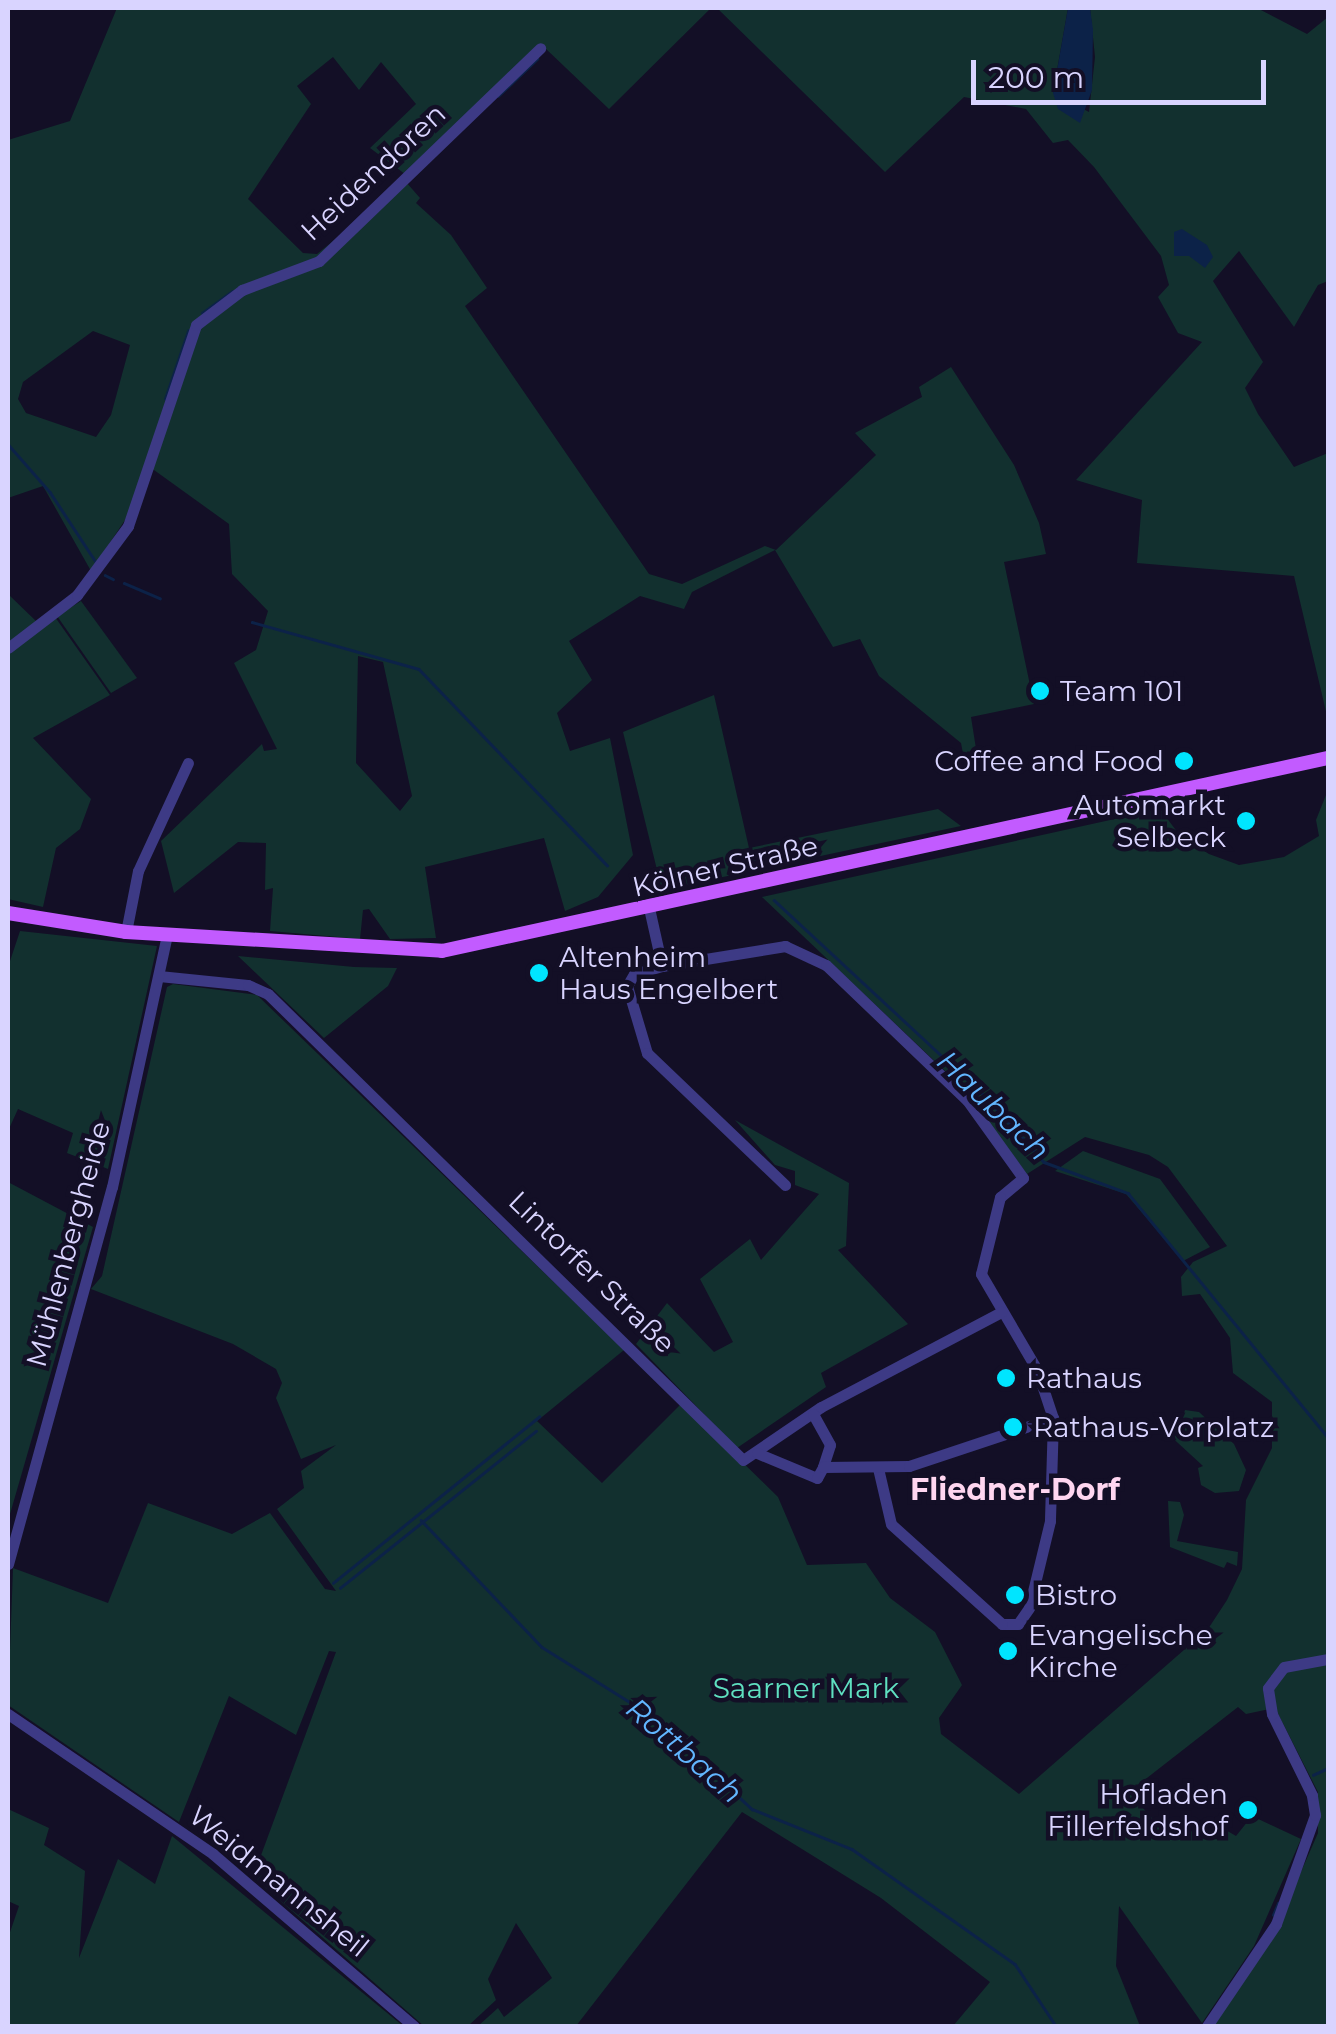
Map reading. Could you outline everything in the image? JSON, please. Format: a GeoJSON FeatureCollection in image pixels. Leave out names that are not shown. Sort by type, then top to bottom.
{"type":"FeatureCollection","features":[{"type":"Feature","properties":{"kind":"main road","name":"Kölner Straße"},"geometry":{"type":"LineString","coordinates":[[8,913],[126,932],[442,951],[1328,758]]}},
{"type":"Feature","properties":{"kind":"street","name":"Heidendoren"},"geometry":{"type":"LineString","coordinates":[[8,648],[78,596],[128,526],[196,325],[242,290],[319,261],[540,48]]}},
{"type":"Feature","properties":{"kind":"street"},"geometry":{"type":"LineString","coordinates":[[126,932],[138,871],[188,764]]}},
{"type":"Feature","properties":{"kind":"street"},"geometry":{"type":"LineString","coordinates":[[649,908],[662,966]]}},
{"type":"Feature","properties":{"kind":"street","name":"Mühlenbergheide"},"geometry":{"type":"LineString","coordinates":[[8,1564],[96,1251],[167,935]]}},
{"type":"Feature","properties":{"kind":"street"},"geometry":{"type":"LineString","coordinates":[[785,1185],[647,1053],[627,986],[634,974],[759,948],[807,951],[966,1100],[1022,1178],[1000,1197],[983,1259],[984,1287],[1037,1370],[1053,1418],[1050,1521],[1024,1618],[1014,1626],[1002,1624],[891,1524],[878,1468]]}},
{"type":"Feature","properties":{"kind":"street","name":"Lintorfer Straße"},"geometry":{"type":"LineString","coordinates":[[159,976],[248,985],[268,994],[742,1460],[757,1453]]}},
{"type":"Feature","properties":{"kind":"street"},"geometry":{"type":"LineString","coordinates":[[813,1414],[830,1445],[823,1467],[809,1479],[757,1453],[813,1414],[1001,1312]]}},
{"type":"Feature","properties":{"kind":"street"},"geometry":{"type":"LineString","coordinates":[[823,1467],[878,1468],[921,1463],[1053,1418]]}},
{"type":"Feature","properties":{"kind":"street"},"geometry":{"type":"LineString","coordinates":[[1208,2026],[1276,1924],[1315,1815],[1312,1795],[1272,1714],[1268,1688],[1284,1667],[1328,1659]]}},
{"type":"Feature","properties":{"kind":"street","name":"Weidmannsheil"},"geometry":{"type":"LineString","coordinates":[[8,1714],[213,1854],[414,2026]]}},
{"type":"Feature","properties":{"kind":"green space"},"geometry":{"type":"Polygon","coordinates":[[[117,8],[711,8],[609,109],[545,48],[409,177],[370,148],[416,104],[381,62],[359,90],[333,57],[297,86],[311,104],[248,199],[303,253],[317,254],[406,182],[420,198],[416,203],[451,235],[487,288],[465,306],[649,574],[682,584],[765,546],[776,550],[876,455],[855,433],[922,397],[919,387],[951,367],[1014,465],[1039,523],[1046,554],[1004,562],[1034,704],[971,717],[977,755],[964,759],[961,743],[879,676],[860,639],[833,647],[775,550],[692,592],[684,609],[640,596],[569,641],[592,680],[557,713],[570,751],[610,738],[633,855],[598,897],[565,911],[544,838],[425,867],[436,938],[390,939],[369,909],[363,910],[360,939],[270,931],[273,888],[265,890],[266,843],[238,842],[174,893],[161,841],[262,744],[264,751],[277,749],[234,663],[256,650],[268,611],[232,574],[229,524],[154,470],[146,469],[137,502],[91,571],[43,486],[8,498],[8,140],[70,121],[117,8]],[[93,331],[23,382],[18,399],[26,413],[96,437],[111,415],[130,345],[93,331]],[[358,656],[356,763],[400,811],[412,796],[383,662],[358,656]]]}},
{"type":"Feature","properties":{"kind":"green space"},"geometry":{"type":"Polygon","coordinates":[[[717,8],[1068,8],[1053,93],[1089,112],[1095,57],[1090,8],[1257,8],[1307,34],[1328,17],[1328,281],[1318,285],[1294,327],[1239,251],[1213,281],[1263,362],[1245,388],[1258,414],[1294,467],[1328,453],[1328,720],[1294,576],[1137,563],[1142,500],[1076,480],[1202,342],[1178,333],[1158,297],[1169,285],[1161,256],[1094,167],[1068,140],[1053,143],[1026,109],[964,97],[885,172],[717,8]]]}},
{"type":"Feature","properties":{"kind":"green space"},"geometry":{"type":"Polygon","coordinates":[[[8,594],[37,622],[55,617],[110,695],[33,738],[91,799],[80,829],[56,848],[43,907],[8,899],[8,594]]]}},
{"type":"Feature","properties":{"kind":"green space"},"geometry":{"type":"Polygon","coordinates":[[[81,601],[137,678],[111,693],[57,616],[81,601]]]}},
{"type":"Feature","properties":{"kind":"green space"},"geometry":{"type":"Polygon","coordinates":[[[714,695],[749,848],[938,809],[961,826],[662,890],[623,732],[714,695]]]}},
{"type":"Feature","properties":{"kind":"green space","name":"Saarner Mark"},"geometry":{"type":"Polygon","coordinates":[[[1328,790],[1328,2026],[1214,2026],[1279,1922],[1318,1833],[1318,1792],[1275,1708],[1246,1714],[1238,1707],[1129,1792],[1164,1832],[1202,1831],[1218,1840],[1224,1829],[1236,1836],[1252,1816],[1301,1839],[1254,1946],[1202,2023],[1119,1906],[1116,1966],[1140,2026],[953,2026],[990,1982],[881,1898],[742,1812],[576,2026],[478,2026],[498,2008],[504,2017],[552,1978],[516,1923],[488,1979],[496,2000],[468,2026],[424,2026],[253,1877],[336,1652],[329,1651],[296,1735],[229,1696],[179,1822],[8,1705],[13,1568],[108,1603],[148,1503],[232,1534],[270,1513],[325,1589],[336,1591],[277,1509],[304,1488],[301,1471],[336,1445],[301,1459],[276,1398],[282,1383],[276,1369],[233,1344],[91,1289],[102,1276],[167,987],[173,984],[257,995],[624,1350],[537,1421],[602,1483],[682,1403],[778,1497],[807,1565],[866,1563],[890,1598],[935,1632],[962,1685],[939,1718],[941,1734],[1019,1794],[1208,1629],[1227,1600],[1242,1569],[1246,1500],[1272,1448],[1272,1402],[1233,1373],[1230,1338],[1200,1294],[1182,1296],[1181,1277],[1193,1262],[1227,1246],[1168,1167],[1149,1155],[1085,1137],[1027,1174],[964,1089],[762,897],[1160,809],[1181,837],[1209,854],[1239,865],[1284,857],[1319,836],[1316,820],[1328,790]]]}},
{"type":"Feature","properties":{"kind":"green space"},"geometry":{"type":"Polygon","coordinates":[[[20,931],[157,946],[108,1169],[67,1153],[73,1133],[18,1109],[8,1131],[8,967],[20,931]]]}},
{"type":"Feature","properties":{"kind":"green space"},"geometry":{"type":"Polygon","coordinates":[[[238,956],[397,968],[388,986],[324,1038],[238,956]]]}},
{"type":"Feature","properties":{"kind":"green space"},"geometry":{"type":"Polygon","coordinates":[[[735,1120],[849,1183],[846,1246],[838,1250],[908,1324],[821,1373],[826,1387],[737,1448],[636,1344],[667,1303],[714,1352],[733,1342],[700,1279],[750,1239],[761,1260],[819,1194],[795,1185],[795,1171],[775,1165],[735,1120]]]}},
{"type":"Feature","properties":{"kind":"green space"},"geometry":{"type":"Polygon","coordinates":[[[1083,1151],[1160,1179],[1210,1247],[1183,1261],[1126,1194],[1055,1171],[1083,1151]]]}},
{"type":"Feature","properties":{"kind":"green space"},"geometry":{"type":"Polygon","coordinates":[[[8,1182],[93,1227],[8,1521],[8,1182]]]}},
{"type":"Feature","properties":{"kind":"green space"},"geometry":{"type":"Polygon","coordinates":[[[1185,1410],[1199,1412],[1234,1444],[1246,1470],[1239,1491],[1215,1493],[1201,1485],[1198,1468],[1203,1466],[1166,1432],[1179,1429],[1185,1410]]]}},
{"type":"Feature","properties":{"kind":"green space"},"geometry":{"type":"Polygon","coordinates":[[[1168,1501],[1180,1502],[1184,1515],[1177,1541],[1238,1552],[1237,1566],[1227,1562],[1224,1568],[1170,1547],[1168,1501]]]}},
{"type":"Feature","properties":{"kind":"green space"},"geometry":{"type":"Polygon","coordinates":[[[8,1809],[49,1828],[44,1845],[85,1871],[79,1958],[118,1859],[155,1884],[172,1836],[403,2026],[8,2026],[8,1938],[19,1906],[8,1901],[8,1809]]]}},
{"type":"Feature","properties":{"kind":"water"},"geometry":{"type":"Polygon","coordinates":[[[1068,8],[1090,8],[1093,30],[1092,90],[1080,123],[1058,109],[1053,93],[1068,8]]]}},
{"type":"Feature","properties":{"kind":"water"},"geometry":{"type":"Polygon","coordinates":[[[1182,229],[1207,245],[1213,257],[1205,268],[1189,256],[1174,256],[1174,232],[1182,229]]]}},
{"type":"Feature","properties":{"kind":"waterway"},"geometry":{"type":"LineString","coordinates":[[498,96],[537,59]]}},
{"type":"Feature","properties":{"kind":"waterway"},"geometry":{"type":"LineString","coordinates":[[202,313],[232,291]]}},
{"type":"Feature","properties":{"kind":"waterway"},"geometry":{"type":"LineString","coordinates":[[165,399],[188,331]]}},
{"type":"Feature","properties":{"kind":"waterway","name":"Haubach"},"geometry":{"type":"LineString","coordinates":[[8,444],[50,492],[96,562]]}},
{"type":"Feature","properties":{"kind":"waterway","name":"Haubach"},"geometry":{"type":"LineString","coordinates":[[105,575],[113,579]]}},
{"type":"Feature","properties":{"kind":"waterway","name":"Haubach"},"geometry":{"type":"LineString","coordinates":[[124,583],[160,598]]}},
{"type":"Feature","properties":{"kind":"waterway","name":"Haubach"},"geometry":{"type":"LineString","coordinates":[[252,622],[419,669],[607,865]]}},
{"type":"Feature","properties":{"kind":"waterway","name":"Haubach"},"geometry":{"type":"LineString","coordinates":[[774,900],[986,1097],[1044,1162],[1128,1193],[1328,1437]]}},
{"type":"Feature","properties":{"kind":"waterway"},"geometry":{"type":"LineString","coordinates":[[333,1583],[539,1417]]}},
{"type":"Feature","properties":{"kind":"waterway"},"geometry":{"type":"LineString","coordinates":[[340,1588],[536,1431]]}},
{"type":"Feature","properties":{"kind":"waterway","name":"Rottbach"},"geometry":{"type":"LineString","coordinates":[[421,1520],[542,1647],[652,1716],[752,1809],[852,1849],[1015,1964],[1056,2026]]}},
{"type":"Feature","properties":{"kind":"waterway"},"geometry":{"type":"LineString","coordinates":[[1313,1775],[1328,1768]]}},
{"type":"Feature","properties":{"kind":"waterway"},"geometry":{"type":"LineString","coordinates":[[1273,1915],[1278,1903]]}},
{"type":"Feature","properties":{"kind":"place","name":"Team 101"},"geometry":{"type":"Point","coordinates":[1040,691]}},
{"type":"Feature","properties":{"kind":"place","name":"Coffee and Food"},"geometry":{"type":"Point","coordinates":[1184,761]}},
{"type":"Feature","properties":{"kind":"place","name":"Automarkt Selbeck"},"geometry":{"type":"Point","coordinates":[1246,821]}},
{"type":"Feature","properties":{"kind":"place","name":"Altenheim Haus Engelbert"},"geometry":{"type":"Point","coordinates":[539,973]}},
{"type":"Feature","properties":{"kind":"place","name":"Rathaus"},"geometry":{"type":"Point","coordinates":[1006,1378]}},
{"type":"Feature","properties":{"kind":"place","name":"Rathaus-Vorplatz"},"geometry":{"type":"Point","coordinates":[1013,1427]}},
{"type":"Feature","properties":{"kind":"place","name":"Bistro"},"geometry":{"type":"Point","coordinates":[1015,1595]}},
{"type":"Feature","properties":{"kind":"place","name":"Evangelische Kirche"},"geometry":{"type":"Point","coordinates":[1008,1651]}},
{"type":"Feature","properties":{"kind":"place","name":"Hofladen Fillerfeldshof"},"geometry":{"type":"Point","coordinates":[1248,1810]}},
{"type":"Feature","properties":{"kind":"district","name":"Fliedner-Dorf"},"geometry":{"type":"Point","coordinates":[1015,1490]}}]}
